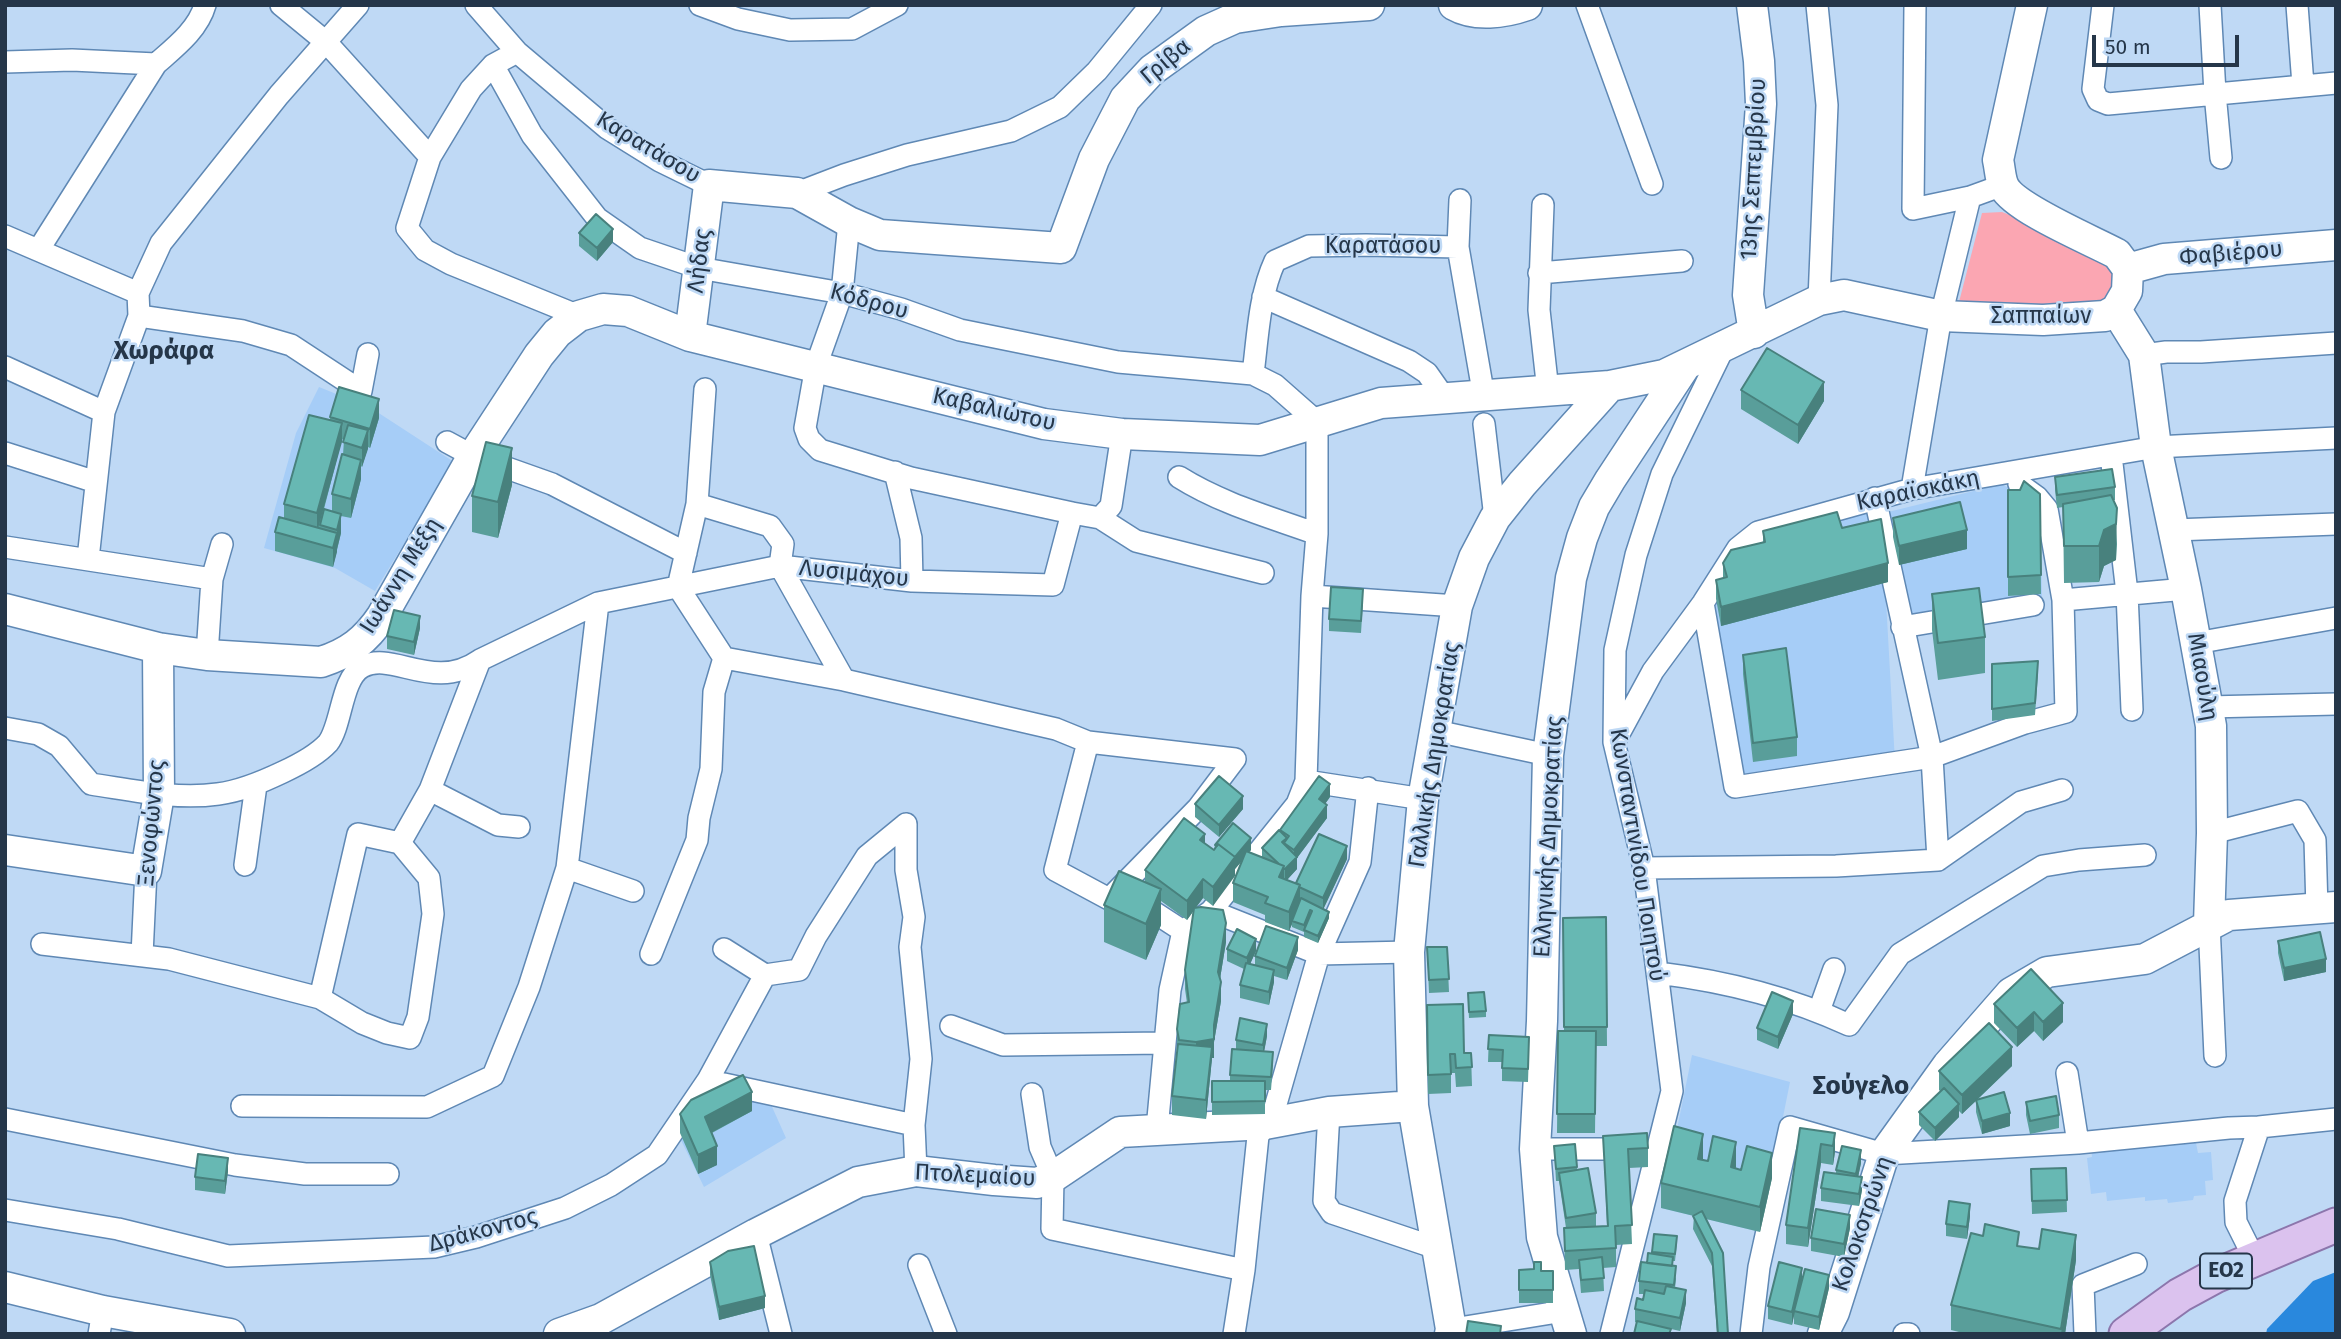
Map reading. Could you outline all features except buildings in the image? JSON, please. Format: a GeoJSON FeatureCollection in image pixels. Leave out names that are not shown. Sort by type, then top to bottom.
{"type":"FeatureCollection","features":[{"type":"Feature","properties":{"kind":"main road","name":"ΕΟ2"},"geometry":{"type":"LineString","coordinates":[[2126,1334],[2180,1295],[2254,1258],[2336,1225]]}},
{"type":"Feature","properties":{"kind":"street"},"geometry":{"type":"LineString","coordinates":[[39,249],[156,64],[182,40],[202,16],[205,5]]}},
{"type":"Feature","properties":{"kind":"street"},"geometry":{"type":"LineString","coordinates":[[281,5],[326,42],[430,157]]}},
{"type":"Feature","properties":{"kind":"street"},"geometry":{"type":"LineString","coordinates":[[88,559],[104,412],[139,316],[138,293],[161,243],[279,95],[358,5]]}},
{"type":"Feature","properties":{"kind":"street","name":"Καρατάσου"},"geometry":{"type":"LineString","coordinates":[[476,5],[517,51],[607,128],[660,161],[709,185],[797,193],[849,222],[880,234],[1062,248]]}},
{"type":"Feature","properties":{"kind":"street"},"geometry":{"type":"LineString","coordinates":[[700,5],[738,19],[790,30],[852,29],[897,5]]}},
{"type":"Feature","properties":{"kind":"street"},"geometry":{"type":"LineString","coordinates":[[797,193],[907,155],[1011,131],[1060,107],[1097,71],[1151,5]]}},
{"type":"Feature","properties":{"kind":"street"},"geometry":{"type":"LineString","coordinates":[[1454,5],[1463,10],[1505,12],[1527,5]]}},
{"type":"Feature","properties":{"kind":"street"},"geometry":{"type":"LineString","coordinates":[[1587,5],[1652,184]]}},
{"type":"Feature","properties":{"kind":"street","name":"13ης Σεπτεμβρίου"},"geometry":{"type":"LineString","coordinates":[[1752,5],[1761,104],[1748,295],[1754,332]]}},
{"type":"Feature","properties":{"kind":"street"},"geometry":{"type":"LineString","coordinates":[[1817,5],[1827,105],[1819,299]]}},
{"type":"Feature","properties":{"kind":"street"},"geometry":{"type":"LineString","coordinates":[[1915,5],[1913,209],[1970,197],[2003,185]]}},
{"type":"Feature","properties":{"kind":"street"},"geometry":{"type":"LineString","coordinates":[[2032,5],[1998,160],[2003,185],[2013,199],[2029,209],[2117,254],[2128,269]]}},
{"type":"Feature","properties":{"kind":"street"},"geometry":{"type":"LineString","coordinates":[[2103,5],[2093,89],[2098,100],[2108,104],[2336,83]]}},
{"type":"Feature","properties":{"kind":"street"},"geometry":{"type":"LineString","coordinates":[[2210,5],[2221,158]]}},
{"type":"Feature","properties":{"kind":"street"},"geometry":{"type":"LineString","coordinates":[[2297,5],[2302,85]]}},
{"type":"Feature","properties":{"kind":"street","name":"Γρίβα"},"geometry":{"type":"LineString","coordinates":[[1062,248],[1094,159],[1125,99],[1152,70],[1217,15],[1235,18],[1281,11],[1354,6]]}},
{"type":"Feature","properties":{"kind":"street"},"geometry":{"type":"LineString","coordinates":[[517,51],[494,65],[471,89],[430,157],[407,229],[425,250],[451,264],[579,316]]}},
{"type":"Feature","properties":{"kind":"street"},"geometry":{"type":"LineString","coordinates":[[5,62],[72,60],[156,64]]}},
{"type":"Feature","properties":{"kind":"street","name":"Κόδρου"},"geometry":{"type":"LineString","coordinates":[[494,65],[532,135],[597,218],[640,248],[699,268],[842,293],[901,309],[960,330],[1118,362],[1253,374],[1275,385],[1317,422]]}},
{"type":"Feature","properties":{"kind":"street","name":"Λήδας"},"geometry":{"type":"LineString","coordinates":[[690,336],[709,185]]}},
{"type":"Feature","properties":{"kind":"street"},"geometry":{"type":"LineString","coordinates":[[1912,489],[1941,316],[1970,197]]}},
{"type":"Feature","properties":{"kind":"street"},"geometry":{"type":"LineString","coordinates":[[1460,200],[1458,247],[1484,410],[1495,518]]}},
{"type":"Feature","properties":{"kind":"street"},"geometry":{"type":"LineString","coordinates":[[1543,205],[1539,310],[1548,391]]}},
{"type":"Feature","properties":{"kind":"street"},"geometry":{"type":"LineString","coordinates":[[849,222],[842,293],[816,366],[805,428],[809,439],[820,450],[911,478],[1100,518],[1136,541],[1263,573]]}},
{"type":"Feature","properties":{"kind":"street"},"geometry":{"type":"LineString","coordinates":[[5,236],[138,293]]}},
{"type":"Feature","properties":{"kind":"street","name":"Φαβιέρου"},"geometry":{"type":"LineString","coordinates":[[2128,269],[2164,259],[2336,245]]}},
{"type":"Feature","properties":{"kind":"street","name":"Καρατάσου"},"geometry":{"type":"LineString","coordinates":[[1263,297],[1266,282],[1276,261],[1309,246],[1458,247]]}},
{"type":"Feature","properties":{"kind":"street"},"geometry":{"type":"LineString","coordinates":[[1539,273],[1682,261]]}},
{"type":"Feature","properties":{"kind":"street","name":"Σαππαίων"},"geometry":{"type":"LineString","coordinates":[[1685,366],[1819,299],[1844,295],[1941,316],[2043,320],[2105,316],[2116,310],[2127,291],[2128,269]]}},
{"type":"Feature","properties":{"kind":"street"},"geometry":{"type":"LineString","coordinates":[[1253,374],[1263,297],[1409,361],[1427,373],[1446,400]]}},
{"type":"Feature","properties":{"kind":"street","name":"Καβαλιώτου"},"geometry":{"type":"LineString","coordinates":[[579,316],[603,309],[628,311],[690,336],[1044,424],[1122,434],[1260,440],[1381,403],[1446,400],[1484,410],[1548,391],[1610,386]]}},
{"type":"Feature","properties":{"kind":"street","name":"Μιαούλη"},"geometry":{"type":"LineString","coordinates":[[2116,310],[2144,355],[2156,447],[2211,726],[2209,924],[2215,1056]]}},
{"type":"Feature","properties":{"kind":"street"},"geometry":{"type":"LineString","coordinates":[[139,316],[243,331],[291,345],[361,391],[368,354]]}},
{"type":"Feature","properties":{"kind":"street","name":"Ιωάννη Μέξη"},"geometry":{"type":"LineString","coordinates":[[5,610],[158,648],[207,655],[321,662],[354,648],[369,635],[382,616],[473,456],[539,355],[557,332],[579,316]]}},
{"type":"Feature","properties":{"kind":"street"},"geometry":{"type":"LineString","coordinates":[[2144,355],[2336,343]]}},
{"type":"Feature","properties":{"kind":"street","name":"Κωνσταντινίδου Ποιητού"},"geometry":{"type":"LineString","coordinates":[[1611,1334],[1672,1091],[1644,868],[1614,743],[1615,650],[1636,555],[1662,474],[1724,347]]}},
{"type":"Feature","properties":{"kind":"street"},"geometry":{"type":"LineString","coordinates":[[1610,386],[1664,375],[1685,366]]}},
{"type":"Feature","properties":{"kind":"street","name":"Ελληνικής Δημοκρατίας"},"geometry":{"type":"LineString","coordinates":[[1568,1322],[1542,1237],[1535,1149],[1542,1021],[1548,755],[1571,578],[1582,538],[1594,507],[1685,366]]}},
{"type":"Feature","properties":{"kind":"street"},"geometry":{"type":"LineString","coordinates":[[5,367],[104,412]]}},
{"type":"Feature","properties":{"kind":"street","name":"Γαλλικής Δημοκρατίας"},"geometry":{"type":"LineString","coordinates":[[1451,1331],[1413,1106],[1409,953],[1423,799],[1457,606],[1474,558],[1495,518],[1551,448],[1610,386]]}},
{"type":"Feature","properties":{"kind":"street"},"geometry":{"type":"LineString","coordinates":[[705,389],[697,504],[678,587],[724,658],[844,680],[1056,729],[1088,741],[1235,759],[1198,808],[1109,899]]}},
{"type":"Feature","properties":{"kind":"street"},"geometry":{"type":"LineString","coordinates":[[1157,1129],[1172,979],[1183,931],[1211,911],[1297,804],[1306,780],[1312,596],[1317,534],[1317,422]]}},
{"type":"Feature","properties":{"kind":"street"},"geometry":{"type":"LineString","coordinates":[[1100,518],[1111,506],[1122,434]]}},
{"type":"Feature","properties":{"kind":"street","name":"Καραϊσκάκη"},"geometry":{"type":"LineString","coordinates":[[1614,743],[1653,671],[1703,603],[1738,548],[1758,532],[1912,489],[2156,447],[2336,438]]}},
{"type":"Feature","properties":{"kind":"street"},"geometry":{"type":"LineString","coordinates":[[447,442],[473,456],[552,484],[686,553]]}},
{"type":"Feature","properties":{"kind":"street"},"geometry":{"type":"LineString","coordinates":[[5,453],[96,482]]}},
{"type":"Feature","properties":{"kind":"street"},"geometry":{"type":"LineString","coordinates":[[2111,455],[2127,593],[2133,710]]}},
{"type":"Feature","properties":{"kind":"street"},"geometry":{"type":"LineString","coordinates":[[895,472],[911,538],[912,581]]}},
{"type":"Feature","properties":{"kind":"street"},"geometry":{"type":"LineString","coordinates":[[1703,603],[1735,787],[1932,757],[2025,723],[2066,712],[2063,600],[2047,509],[2037,497],[2003,473]]}},
{"type":"Feature","properties":{"kind":"street"},"geometry":{"type":"LineString","coordinates":[[1179,477],[1201,491],[1317,534]]}},
{"type":"Feature","properties":{"kind":"street"},"geometry":{"type":"LineString","coordinates":[[1875,498],[1932,757],[1938,860]]}},
{"type":"Feature","properties":{"kind":"street"},"geometry":{"type":"LineString","coordinates":[[697,504],[770,526],[783,544],[780,566],[844,680]]}},
{"type":"Feature","properties":{"kind":"street","name":"Λυσιμάχου"},"geometry":{"type":"LineString","coordinates":[[5,728],[38,734],[60,746],[91,784],[159,794],[217,794],[256,785],[297,766],[328,742],[353,673],[365,666],[376,663],[436,674],[466,670],[480,660],[597,603],[780,566],[912,581],[1053,585],[1072,513]]}},
{"type":"Feature","properties":{"kind":"street"},"geometry":{"type":"LineString","coordinates":[[2174,530],[2336,524]]}},
{"type":"Feature","properties":{"kind":"street"},"geometry":{"type":"LineString","coordinates":[[207,655],[212,579],[222,544]]}},
{"type":"Feature","properties":{"kind":"street"},"geometry":{"type":"LineString","coordinates":[[5,547],[212,579]]}},
{"type":"Feature","properties":{"kind":"street"},"geometry":{"type":"LineString","coordinates":[[2063,600],[2186,589]]}},
{"type":"Feature","properties":{"kind":"street"},"geometry":{"type":"LineString","coordinates":[[1312,596],[1457,606]]}},
{"type":"Feature","properties":{"kind":"street"},"geometry":{"type":"LineString","coordinates":[[242,1106],[427,1107],[493,1076],[529,987],[567,868],[597,603]]}},
{"type":"Feature","properties":{"kind":"street"},"geometry":{"type":"LineString","coordinates":[[1902,627],[2033,606]]}},
{"type":"Feature","properties":{"kind":"street"},"geometry":{"type":"LineString","coordinates":[[2196,643],[2336,618]]}},
{"type":"Feature","properties":{"kind":"street","name":"Ξενοφώντος"},"geometry":{"type":"LineString","coordinates":[[142,955],[146,871],[159,794],[158,648]]}},
{"type":"Feature","properties":{"kind":"street"},"geometry":{"type":"LineString","coordinates":[[651,954],[697,840],[699,818],[711,769],[714,692],[724,658]]}},
{"type":"Feature","properties":{"kind":"street"},"geometry":{"type":"LineString","coordinates":[[400,844],[430,790],[480,660]]}},
{"type":"Feature","properties":{"kind":"street"},"geometry":{"type":"LineString","coordinates":[[2208,707],[2336,704]]}},
{"type":"Feature","properties":{"kind":"street"},"geometry":{"type":"LineString","coordinates":[[1436,731],[1548,755]]}},
{"type":"Feature","properties":{"kind":"street"},"geometry":{"type":"LineString","coordinates":[[1088,741],[1055,870],[1109,899],[1146,907],[1183,931]]}},
{"type":"Feature","properties":{"kind":"street"},"geometry":{"type":"LineString","coordinates":[[1306,780],[1423,799]]}},
{"type":"Feature","properties":{"kind":"street"},"geometry":{"type":"LineString","coordinates":[[245,865],[256,785]]}},
{"type":"Feature","properties":{"kind":"street"},"geometry":{"type":"LineString","coordinates":[[1234,1334],[1244,1270],[1258,1136],[1274,1111],[1319,954],[1360,862],[1368,789]]}},
{"type":"Feature","properties":{"kind":"street"},"geometry":{"type":"LineString","coordinates":[[430,790],[498,825],[519,827]]}},
{"type":"Feature","properties":{"kind":"street"},"geometry":{"type":"LineString","coordinates":[[1644,868],[1836,866],[1938,860],[2021,802],[2062,790]]}},
{"type":"Feature","properties":{"kind":"street"},"geometry":{"type":"LineString","coordinates":[[2212,833],[2298,811],[2315,840],[2326,908]]}},
{"type":"Feature","properties":{"kind":"street"},"geometry":{"type":"LineString","coordinates":[[724,949],[765,975],[799,970],[816,936],[867,856],[906,824],[906,870],[914,917],[910,947],[921,1059],[914,1125],[916,1171]]}},
{"type":"Feature","properties":{"kind":"street"},"geometry":{"type":"LineString","coordinates":[[42,944],[169,959],[320,998],[362,1023],[410,1038],[418,1017],[423,967],[433,914],[429,878],[400,844],[358,834],[320,998]]}},
{"type":"Feature","properties":{"kind":"street"},"geometry":{"type":"LineString","coordinates":[[5,850],[146,871]]}},
{"type":"Feature","properties":{"kind":"street"},"geometry":{"type":"LineString","coordinates":[[1658,973],[1709,979],[1819,1011],[1849,1024],[1900,954],[2043,866],[2079,860],[2145,855]]}},
{"type":"Feature","properties":{"kind":"street"},"geometry":{"type":"LineString","coordinates":[[567,868],[633,891]]}},
{"type":"Feature","properties":{"kind":"street","name":"Κολοκοτρώνη"},"geometry":{"type":"LineString","coordinates":[[1824,1334],[1834,1312],[1884,1154],[1948,1065],[2011,993],[2047,972],[2145,959],[2229,915],[2326,908]]}},
{"type":"Feature","properties":{"kind":"street"},"geometry":{"type":"LineString","coordinates":[[1211,911],[1319,954],[1409,953]]}},
{"type":"Feature","properties":{"kind":"street"},"geometry":{"type":"LineString","coordinates":[[1819,1011],[1834,969]]}},
{"type":"Feature","properties":{"kind":"street","name":"Δράκοντος"},"geometry":{"type":"LineString","coordinates":[[5,1210],[118,1229],[228,1256],[434,1247],[476,1237],[565,1208],[611,1185],[657,1155],[708,1080],[765,975]]}},
{"type":"Feature","properties":{"kind":"street"},"geometry":{"type":"LineString","coordinates":[[951,1026],[1003,1045],[1164,1043]]}},
{"type":"Feature","properties":{"kind":"street"},"geometry":{"type":"LineString","coordinates":[[2067,1073],[2078,1143]]}},
{"type":"Feature","properties":{"kind":"street"},"geometry":{"type":"LineString","coordinates":[[708,1080],[914,1125]]}},
{"type":"Feature","properties":{"kind":"street"},"geometry":{"type":"LineString","coordinates":[[1032,1094],[1040,1147],[1053,1177],[1052,1229],[1244,1270]]}},
{"type":"Feature","properties":{"kind":"street","name":"Πτολεμαίου"},"geometry":{"type":"LineString","coordinates":[[559,1334],[605,1326],[756,1234],[858,1182],[916,1171],[993,1181],[1037,1183],[1053,1177],[1121,1132],[1265,1124],[1329,1112],[1413,1106]]}},
{"type":"Feature","properties":{"kind":"street"},"geometry":{"type":"LineString","coordinates":[[1329,1112],[1324,1201],[1326,1208],[1332,1213],[1436,1248]]}},
{"type":"Feature","properties":{"kind":"street"},"geometry":{"type":"LineString","coordinates":[[5,1119],[235,1165],[305,1174],[388,1174]]}},
{"type":"Feature","properties":{"kind":"street"},"geometry":{"type":"LineString","coordinates":[[1751,1334],[1759,1266],[1790,1127],[1884,1154],[2078,1143],[2336,1119]]}},
{"type":"Feature","properties":{"kind":"street"},"geometry":{"type":"LineString","coordinates":[[2254,1258],[2236,1222],[2235,1201],[2259,1128]]}},
{"type":"Feature","properties":{"kind":"street"},"geometry":{"type":"LineString","coordinates":[[1535,1149],[1657,1148]]}},
{"type":"Feature","properties":{"kind":"street"},"geometry":{"type":"LineString","coordinates":[[756,1234],[781,1334]]}},
{"type":"Feature","properties":{"kind":"street"},"geometry":{"type":"LineString","coordinates":[[2085,1334],[2082,1285],[2136,1264]]}},
{"type":"Feature","properties":{"kind":"street"},"geometry":{"type":"LineString","coordinates":[[919,1265],[946,1334]]}},
{"type":"Feature","properties":{"kind":"street"},"geometry":{"type":"LineString","coordinates":[[5,1287],[101,1323],[230,1334]]}},
{"type":"Feature","properties":{"kind":"street"},"geometry":{"type":"LineString","coordinates":[[1451,1331],[1568,1322]]}},
{"type":"Feature","properties":{"kind":"shaded area"},"geometry":{"type":"Polygon","coordinates":[[[2002,212],[2101,251],[2117,272],[2108,300],[2082,312],[1959,302],[1982,213],[2002,212]]]}},
{"type":"Feature","properties":{"kind":"shaded area"},"geometry":{"type":"Polygon","coordinates":[[[319,387],[371,408],[454,462],[375,591],[335,568],[264,548],[296,433],[319,387]]]}},
{"type":"Feature","properties":{"kind":"shaded area"},"geometry":{"type":"Polygon","coordinates":[[[2002,484],[2040,508],[2042,596],[1903,622],[1880,514],[2002,484]]]}},
{"type":"Feature","properties":{"kind":"shaded area"},"geometry":{"type":"Polygon","coordinates":[[[1874,512],[1886,600],[1895,762],[1739,789],[1706,606],[1744,550],[1770,535],[1874,512]]]}},
{"type":"Feature","properties":{"kind":"shaded area"},"geometry":{"type":"Polygon","coordinates":[[[1692,1055],[1790,1082],[1760,1232],[1661,1208],[1692,1055]]]}},
{"type":"Feature","properties":{"kind":"shaded area"},"geometry":{"type":"Polygon","coordinates":[[[724,1089],[769,1100],[786,1138],[704,1187],[676,1130],[724,1089]]]}},
{"type":"Feature","properties":{"kind":"shaded area"},"geometry":{"type":"Polygon","coordinates":[[[2149,1140],[2150,1147],[2196,1143],[2198,1153],[2211,1152],[2213,1180],[2205,1181],[2206,1195],[2194,1196],[2193,1200],[2168,1203],[2167,1199],[2145,1201],[2145,1197],[2107,1201],[2106,1192],[2091,1194],[2087,1158],[2092,1157],[2091,1146],[2149,1140]]]}},
{"type":"Feature","properties":{"kind":"water"},"geometry":{"type":"Polygon","coordinates":[[[2336,1272],[2336,1334],[2266,1334],[2267,1329],[2313,1281],[2336,1272]]]}},
{"type":"Feature","properties":{"kind":"district","name":"Χωράφα"},"geometry":{"type":"Point","coordinates":[164,352]}},
{"type":"Feature","properties":{"kind":"district","name":"Σούγελο"},"geometry":{"type":"Point","coordinates":[1861,1087]}}]}
